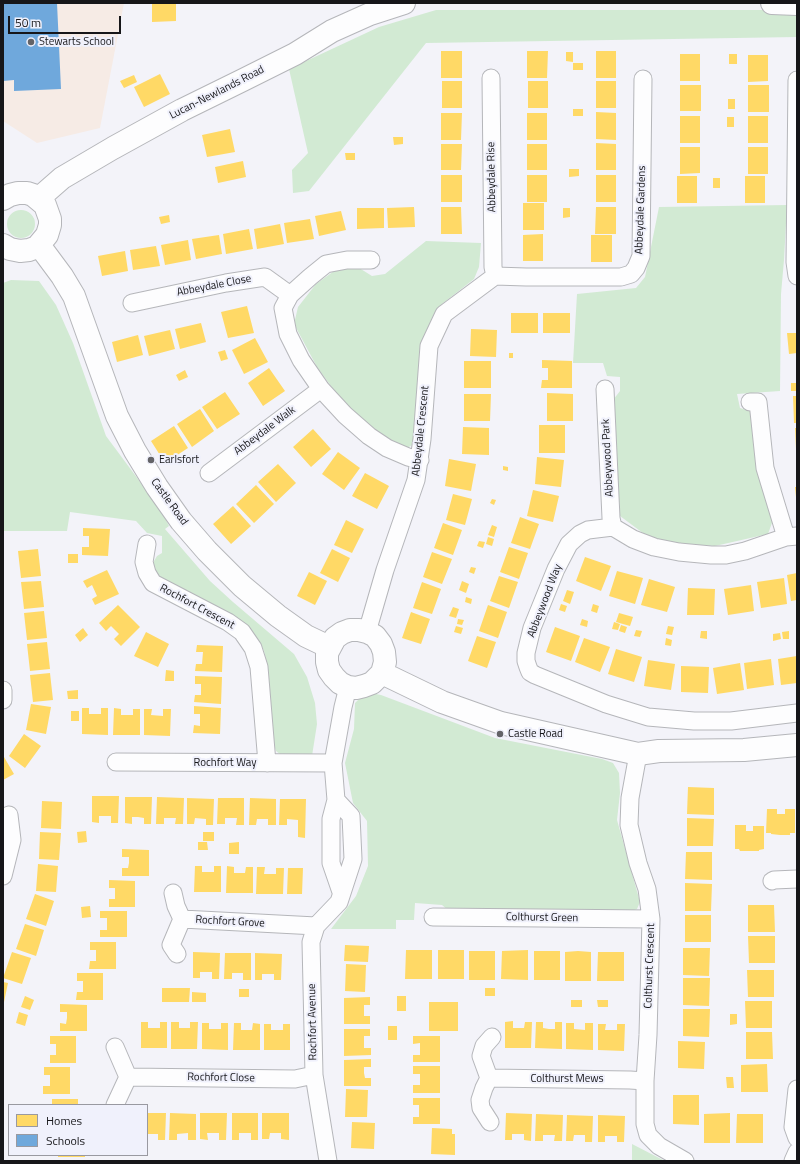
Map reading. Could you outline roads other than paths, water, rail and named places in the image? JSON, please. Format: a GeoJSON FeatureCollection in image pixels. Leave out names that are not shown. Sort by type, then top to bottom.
{"type":"FeatureCollection","features":[{"type":"Feature","properties":{"kind":"street","name":"Lucan-Newlands Road"},"geometry":{"type":"LineString","coordinates":[[16,196],[62,178],[182,110],[288,57],[332,31],[370,14],[404,3]]}},
{"type":"Feature","properties":{"kind":"street"},"geometry":{"type":"LineString","coordinates":[[772,3],[797,4]]}},
{"type":"Feature","properties":{"kind":"street","name":"Abbeydale Rise"},"geometry":{"type":"LineString","coordinates":[[491,78],[493,267],[495,276]]}},
{"type":"Feature","properties":{"kind":"street","name":"Abbeydale Gardens"},"geometry":{"type":"LineString","coordinates":[[495,276],[526,278],[621,277],[631,274],[636,268],[641,256],[643,79]]}},
{"type":"Feature","properties":{"kind":"street"},"geometry":{"type":"LineString","coordinates":[[797,80],[795,262],[797,276]]}},
{"type":"Feature","properties":{"kind":"street","name":"Lucan-Newlands Road"},"geometry":{"type":"LineString","coordinates":[[16,196],[45,205],[50,219],[49,231],[39,245]]}},
{"type":"Feature","properties":{"kind":"street"},"geometry":{"type":"LineString","coordinates":[[3,245],[10,249],[20,251],[29,250],[39,245]]}},
{"type":"Feature","properties":{"kind":"street","name":"Castle Road"},"geometry":{"type":"LineString","coordinates":[[39,245],[62,276],[74,296],[94,355],[117,416],[124,430],[157,487],[177,515],[207,551],[242,586],[278,616],[306,636],[329,647]]}},
{"type":"Feature","properties":{"kind":"street"},"geometry":{"type":"LineString","coordinates":[[371,260],[347,260],[326,264],[290,295],[283,308],[288,334],[302,360],[321,389],[345,415],[369,436],[387,448],[408,457],[420,460]]}},
{"type":"Feature","properties":{"kind":"street","name":"Abbeydale Crescent"},"geometry":{"type":"LineString","coordinates":[[367,632],[385,570],[416,480],[420,460],[429,346],[444,314],[495,276]]}},
{"type":"Feature","properties":{"kind":"street","name":"Abbeydale Close"},"geometry":{"type":"LineString","coordinates":[[132,303],[226,283],[265,277],[290,295]]}},
{"type":"Feature","properties":{"kind":"street","name":"Abbeydale Walk"},"geometry":{"type":"LineString","coordinates":[[209,473],[321,389]]}},
{"type":"Feature","properties":{"kind":"street","name":"Abbeywood Park"},"geometry":{"type":"LineString","coordinates":[[605,389],[611,518],[613,527]]}},
{"type":"Feature","properties":{"kind":"street"},"geometry":{"type":"LineString","coordinates":[[613,527],[633,539],[654,547],[679,552],[711,555],[726,555],[745,552],[792,536],[764,468],[758,402],[750,402]]}},
{"type":"Feature","properties":{"kind":"street","name":"Abbeywood Way"},"geometry":{"type":"LineString","coordinates":[[613,527],[588,530],[580,534],[569,544],[556,569],[532,628],[526,653],[526,661],[530,672],[606,704],[648,717],[694,721],[731,721],[797,713]]}},
{"type":"Feature","properties":{"kind":"street","name":"Rochfort Crescent"},"geometry":{"type":"LineString","coordinates":[[147,544],[144,562],[147,573],[153,583],[228,622],[242,632],[253,648],[259,667],[267,763]]}},
{"type":"Feature","properties":{"kind":"street"},"geometry":{"type":"LineString","coordinates":[[350,630],[367,632],[375,636],[381,644],[384,652],[385,662],[382,673],[372,683],[356,688],[348,687],[337,680],[329,670],[327,662],[329,647],[335,638],[342,633],[350,630]]}},
{"type":"Feature","properties":{"kind":"street"},"geometry":{"type":"LineString","coordinates":[[382,673],[442,702],[501,723],[638,754],[659,751],[744,750],[797,745]]}},
{"type":"Feature","properties":{"kind":"street","name":"Rochfort Avenue"},"geometry":{"type":"LineString","coordinates":[[328,1161],[314,1075],[311,942],[316,926],[339,902],[341,892],[331,863],[331,819],[336,800],[333,763],[348,687]]}},
{"type":"Feature","properties":{"kind":"street"},"geometry":{"type":"LineString","coordinates":[[3,690],[3,700]]}},
{"type":"Feature","properties":{"kind":"street","name":"Colthurst Crescent"},"geometry":{"type":"LineString","coordinates":[[638,754],[630,798],[629,825],[646,889],[651,919],[645,1117],[648,1135],[659,1146],[685,1161]]}},
{"type":"Feature","properties":{"kind":"street","name":"Rochfort Way"},"geometry":{"type":"LineString","coordinates":[[116,762],[333,763]]}},
{"type":"Feature","properties":{"kind":"street"},"geometry":{"type":"LineString","coordinates":[[3,876],[12,840],[9,815]]}},
{"type":"Feature","properties":{"kind":"street"},"geometry":{"type":"LineString","coordinates":[[772,881],[797,879]]}},
{"type":"Feature","properties":{"kind":"street"},"geometry":{"type":"LineString","coordinates":[[173,893],[176,906],[182,919]]}},
{"type":"Feature","properties":{"kind":"street","name":"Colthurst Green"},"geometry":{"type":"LineString","coordinates":[[432,917],[651,919]]}},
{"type":"Feature","properties":{"kind":"street","name":"Rochfort Grove"},"geometry":{"type":"LineString","coordinates":[[177,954],[171,945],[182,919],[316,926]]}},
{"type":"Feature","properties":{"kind":"street"},"geometry":{"type":"LineString","coordinates":[[490,1122],[481,1108],[480,1100],[489,1078],[481,1056],[484,1046],[492,1037]]}},
{"type":"Feature","properties":{"kind":"street"},"geometry":{"type":"LineString","coordinates":[[115,1048],[128,1077],[116,1104]]}},
{"type":"Feature","properties":{"kind":"street","name":"Rochfort Close"},"geometry":{"type":"LineString","coordinates":[[128,1077],[295,1079],[314,1075]]}},
{"type":"Feature","properties":{"kind":"street","name":"Colthurst Mews"},"geometry":{"type":"LineString","coordinates":[[489,1078],[645,1081]]}},
{"type":"Feature","properties":{"kind":"street"},"geometry":{"type":"LineString","coordinates":[[797,1089],[793,1128],[797,1138]]}},
{"type":"Feature","properties":{"kind":"street"},"geometry":{"type":"LineString","coordinates":[[793,1161],[797,1152]]}},
{"type":"Feature","properties":{"kind":"place","name":"Stewarts School"},"geometry":{"type":"Point","coordinates":[31,42]}},
{"type":"Feature","properties":{"kind":"place","name":"Earlsfort"},"geometry":{"type":"Point","coordinates":[151,460]}},
{"type":"Feature","properties":{"kind":"place","name":"Castle Road"},"geometry":{"type":"Point","coordinates":[500,734]}}]}
